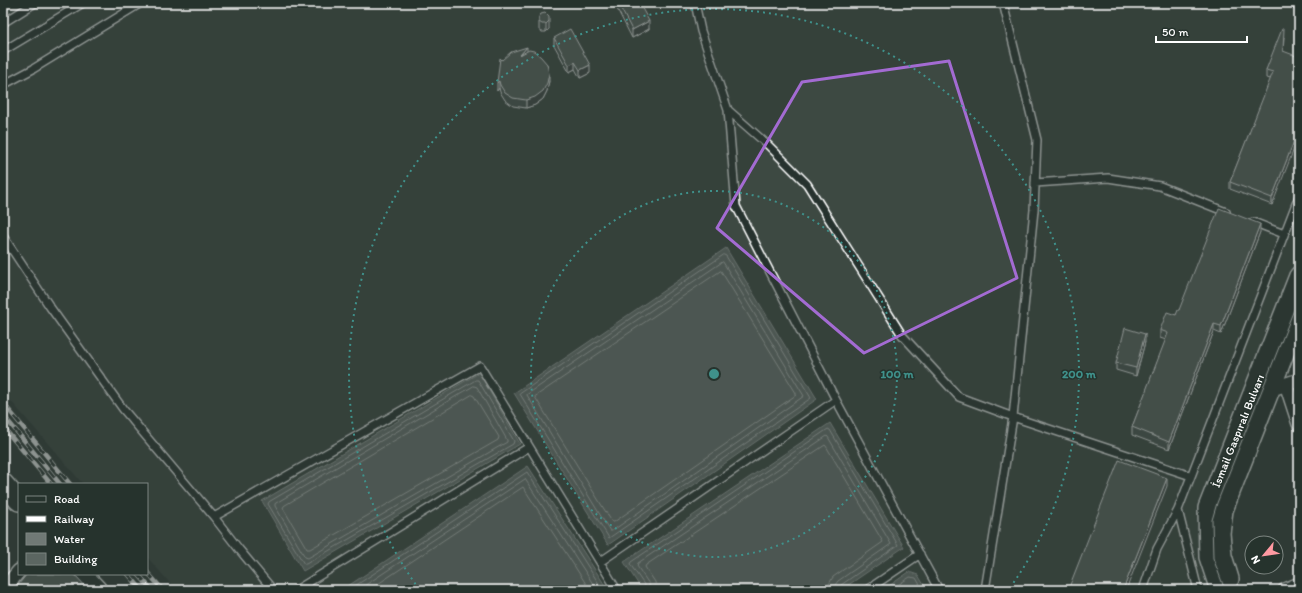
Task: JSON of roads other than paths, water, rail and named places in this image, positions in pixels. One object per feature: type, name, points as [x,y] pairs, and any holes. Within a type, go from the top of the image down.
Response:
[{"type":"main road","name":"İsmail Gaspıralı Bulvarı","points":[[1220,590],[1209,557],[1208,508],[1299,276]]},
{"type":"main road","points":[[1232,590],[1222,556],[1220,533],[1223,510],[1285,385],[1299,315]]},
{"type":"main road","points":[[3,483],[18,500]]},
{"type":"main road","points":[[83,575],[97,590]]},
{"type":"street","points":[[1285,385],[1299,424]]},
{"type":"street","points":[[3,590],[18,572]]},
{"type":"street","points":[[1285,590],[1299,584]]},
{"type":"lane","points":[[3,23],[35,3]]},
{"type":"lane","points":[[3,51],[83,3]]},
{"type":"lane","points":[[3,85],[33,69],[141,3]]},
{"type":"lane","points":[[695,3],[701,31],[728,110],[736,206],[836,400],[939,590]]},
{"type":"lane","points":[[985,590],[1013,417],[1034,210],[1037,140],[1003,3]]},
{"type":"lane","points":[[728,110],[768,144],[807,184],[902,335],[959,397],[1013,417],[1191,476]]},
{"type":"lane","points":[[1035,183],[1108,178],[1160,186],[1233,214]]},
{"type":"lane","points":[[1143,590],[1157,548],[1178,510],[1299,196]]},
{"type":"lane","points":[[1248,220],[1284,234]]},
{"type":"lane","points":[[3,236],[50,307],[122,409],[214,517],[273,590]]},
{"type":"lane","points":[[214,517],[480,366],[616,590]]},
{"type":"lane","points":[[600,562],[836,400]]},
{"type":"lane","points":[[296,590],[529,447]]},
{"type":"lane","points":[[1178,510],[1198,590]]},
{"type":"lane","points":[[867,590],[920,554]]},
{"type":"water","points":[[726,248],[817,399],[608,545],[514,393]]},
{"type":"water","points":[[479,373],[520,444],[303,571],[262,501]]},
{"type":"water","points":[[830,423],[904,547],[841,590],[642,590],[624,562]]},
{"type":"water","points":[[528,466],[608,590],[342,590]]},
{"type":"water","points":[[909,572],[918,575],[927,590],[883,590]]},
{"type":"tram line","points":[[1225,590],[1213,558],[1212,520],[1217,503],[1299,297]]},
{"type":"railway","points":[[3,403],[69,483]]},
{"type":"railway","points":[[3,415],[59,483]]},
{"type":"railway","points":[[3,427],[50,483]]},
{"type":"railway","points":[[148,573],[163,590]]},
{"type":"railway","points":[[129,575],[142,590]]},
{"type":"railway","points":[[139,575],[152,590]]}]
